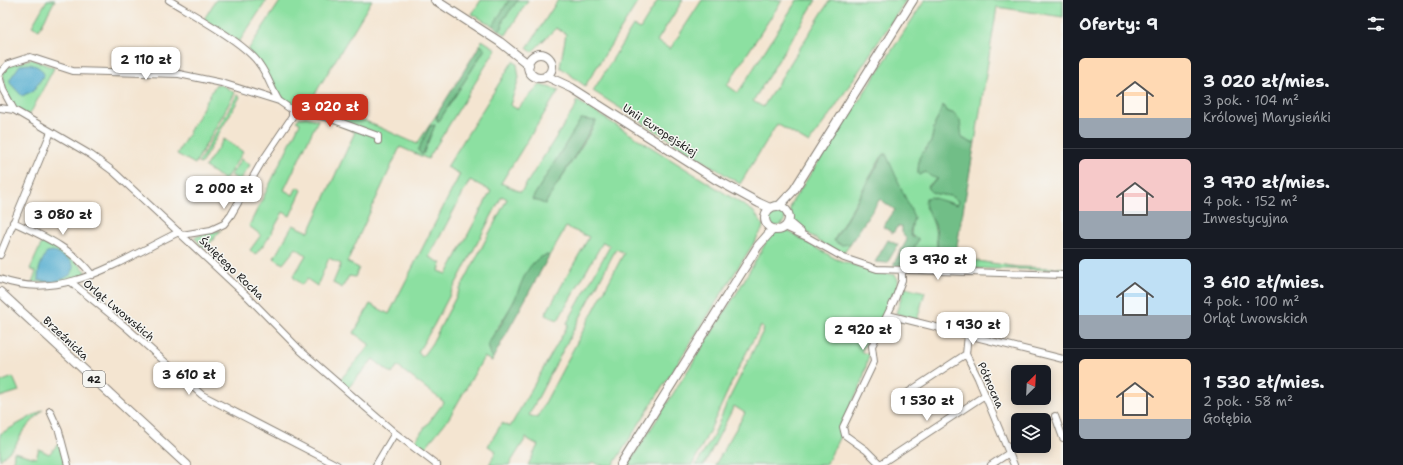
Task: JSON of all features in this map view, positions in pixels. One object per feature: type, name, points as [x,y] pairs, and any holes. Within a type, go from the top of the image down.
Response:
[{"type":"main road","points":[[435,0],[500,42],[529,65]]},
{"type":"main road","points":[[770,227],[780,229],[787,224],[783,208],[879,52],[913,0]]},
{"type":"main road","points":[[500,42],[525,54],[546,56],[551,61],[552,69],[546,76],[541,78],[535,77],[530,71],[530,60],[534,56]]},
{"type":"main road","name":"Unii Europejskiej","points":[[552,69],[572,88]]},
{"type":"main road","name":"Unii Europejskiej","points":[[546,76],[572,88],[767,211]]},
{"type":"main road","points":[[621,465],[770,227],[767,211],[783,208]]},
{"type":"main road","name":"Brzeźnicka","points":[[0,292],[187,465]]},
{"type":"street","points":[[169,0],[226,36],[254,58],[261,66],[279,101]]},
{"type":"street","points":[[0,63],[8,64],[30,57],[73,71],[179,74],[218,82],[279,101],[292,110],[337,120],[378,136],[378,141]]},
{"type":"street","points":[[0,73],[8,64]]},
{"type":"street","points":[[0,79],[3,90],[14,110]]},
{"type":"street","name":"Świętego Rocha","points":[[0,108],[14,110],[108,166],[248,297],[301,351],[395,433],[437,465]]},
{"type":"street","points":[[0,279],[29,285],[71,282],[92,275],[181,233],[211,230],[224,224],[231,215],[261,163],[292,117],[292,110]]},
{"type":"street","points":[[0,255],[51,132]]},
{"type":"street","name":"Orląt Lwowskich","points":[[13,222],[46,237],[72,253],[83,262],[92,275]]},
{"type":"street","points":[[787,224],[851,262],[877,269],[1063,275]]},
{"type":"street","points":[[902,271],[902,280],[888,315],[872,346],[874,360],[843,430],[846,435],[866,450],[880,465],[985,395]]},
{"type":"street","name":"Orląt Lwowskich","points":[[71,282],[155,352],[202,395],[337,465]]},
{"type":"street","points":[[888,315],[1063,359]]},
{"type":"street","name":"Północna","points":[[968,335],[966,354],[1014,465]]},
{"type":"street","points":[[901,397],[966,354]]},
{"type":"street","points":[[50,411],[59,431],[68,465]]},
{"type":"street","points":[[1055,416],[1063,438]]},
{"type":"street","points":[[376,465],[395,433]]},
{"type":"street","points":[[992,465],[1009,454]]},
{"type":"green space","points":[[47,0],[55,0],[39,30],[32,26]]},
{"type":"green space","points":[[216,0],[267,0],[239,42],[204,19]]},
{"type":"green space","points":[[281,0],[372,0],[313,97],[304,105],[295,106],[285,101],[267,81],[248,50]]},
{"type":"green space","points":[[481,0],[509,0],[493,26],[472,14]]},
{"type":"green space","points":[[509,0],[518,0],[503,20],[502,28],[499,30],[493,26]]},
{"type":"green space","points":[[518,0],[528,0],[506,35],[499,30],[502,28],[503,20]]},
{"type":"green space","points":[[558,0],[639,0],[585,86],[560,67],[566,34],[556,28],[532,52],[527,48]]},
{"type":"green space","points":[[658,0],[683,0],[657,41],[670,49],[702,0],[782,0],[727,85],[738,93],[797,0],[816,0],[753,101],[763,107],[830,0],[906,0],[833,110],[809,143],[777,124],[740,184],[593,91],[633,26],[640,29]]},
{"type":"green space","points":[[925,0],[1063,0],[1063,17],[997,7],[975,142],[972,143],[962,138],[955,114],[946,111],[943,106],[935,124],[931,142],[919,158],[919,175],[926,172],[938,179],[927,186],[929,190],[937,194],[950,196],[958,201],[957,205],[930,197],[925,207],[934,224],[937,242],[937,255],[933,254],[931,263],[925,268],[894,266],[894,263],[906,264],[918,240],[911,235],[913,217],[885,154],[883,154],[834,240],[838,244],[850,244],[842,254],[820,242],[792,221],[790,209],[792,202]]},
{"type":"green space","points":[[482,40],[496,49],[428,159],[400,147],[347,262],[359,268],[355,277],[349,276],[342,288],[333,283],[341,264],[329,258],[317,286],[307,279],[302,285],[293,277],[306,255],[296,248],[283,264],[274,258],[293,225],[309,232],[355,132],[309,111],[316,99],[417,144],[437,114],[436,118],[439,121],[485,49],[480,45]],"holes":[[[435,125],[423,154],[421,154],[418,150],[430,126]]]},
{"type":"green space","points":[[480,45],[485,49],[439,121],[437,121],[437,114]]},
{"type":"green space","points":[[31,59],[54,68],[29,116],[18,109],[11,101],[6,91],[2,75],[5,68],[8,66]]},
{"type":"green space","points":[[513,61],[517,64],[519,78],[510,105],[517,109],[540,85],[559,90],[501,183],[521,192],[576,106],[576,100],[753,211],[763,225],[762,230],[613,465],[599,465],[593,462],[589,465],[528,465],[538,445],[526,438],[509,465],[489,465],[496,451],[488,446],[502,423],[510,427],[568,325],[567,323],[610,246],[603,242],[558,320],[545,315],[589,237],[566,227],[549,256],[547,255],[539,260],[533,265],[526,275],[514,301],[488,344],[491,356],[493,358],[492,361],[484,357],[449,418],[424,449],[414,442],[444,402],[397,366],[392,374],[373,359],[348,388],[340,380],[370,345],[354,333],[370,304],[389,314],[460,174],[447,167]],"holes":[[[581,119],[596,121],[545,204],[532,199]],[[470,180],[491,191],[447,274],[439,271],[441,263],[429,257]],[[502,196],[507,199],[432,343],[422,357],[418,352],[434,325]],[[616,249],[624,253],[537,418],[529,415]]]},
{"type":"green space","points":[[216,84],[224,86],[235,93],[195,164],[177,154]]},
{"type":"green space","points":[[237,95],[240,97],[201,164],[198,163]]},
{"type":"green space","points":[[943,105],[946,111],[955,114],[960,120],[962,138],[972,143],[975,142],[955,257],[937,255],[936,228],[926,208],[925,201],[926,198],[930,197],[957,205],[958,201],[951,196],[937,194],[930,191],[927,187],[938,179],[930,176],[926,172],[919,175],[918,172],[919,158],[931,142],[935,124]]},
{"type":"green space","points":[[306,117],[318,120],[284,190],[293,195],[297,187],[302,190],[290,216],[283,212],[268,239],[255,255],[250,250],[261,235],[249,226],[300,123],[296,121],[299,118]]},
{"type":"green space","points":[[581,119],[596,121],[545,204],[532,199]]},
{"type":"green space","points":[[435,125],[423,154],[421,154],[418,150],[430,126]]},
{"type":"green space","points":[[224,139],[243,152],[225,180],[205,167]]},
{"type":"green space","points":[[884,154],[886,154],[914,217],[910,232],[912,237],[918,238],[918,240],[906,264],[894,263],[907,240],[902,232],[902,226],[897,227],[893,233],[883,227],[895,210],[880,199],[850,244],[842,245],[834,241]]},
{"type":"green space","points":[[241,159],[250,165],[239,181],[231,175]]},
{"type":"green space","points":[[776,208],[782,211],[785,217],[782,223],[776,226],[770,223],[767,217],[770,211]]},
{"type":"green space","points":[[221,230],[205,249],[194,237]]},
{"type":"green space","points":[[786,230],[836,259],[868,270],[895,275],[898,279],[894,299],[861,352],[869,354],[862,383],[841,424],[841,434],[826,465],[715,465],[745,413],[734,406],[704,465],[696,465],[713,437],[726,405],[764,329],[761,326],[742,360],[710,431],[692,465],[628,465],[738,291],[769,237],[773,232]]},
{"type":"green space","points":[[44,238],[60,247],[86,271],[85,274],[66,281],[32,282],[36,272],[30,269]]},
{"type":"green space","points":[[888,240],[898,245],[887,263],[875,262]]},
{"type":"green space","points":[[547,255],[549,256],[493,358],[491,356],[488,344],[505,318],[530,267],[534,262]]},
{"type":"green space","points":[[937,255],[1018,267],[1063,268],[1063,270],[944,268],[936,263]]},
{"type":"green space","points":[[905,287],[925,292],[917,320],[896,313]]},
{"type":"green space","points":[[13,377],[19,391],[0,397],[0,382]]},
{"type":"green space","points":[[43,410],[23,431],[15,446],[0,460],[0,434]]},
{"type":"green space","points":[[61,441],[67,465],[13,465],[14,452],[36,458],[39,449],[49,454]]},
{"type":"water","points":[[30,64],[39,68],[44,75],[33,91],[22,96],[10,83],[10,79],[20,65]]},
{"type":"water","points":[[53,251],[71,261],[74,268],[71,274],[56,281],[38,280],[39,269],[43,259],[47,252]]}]
